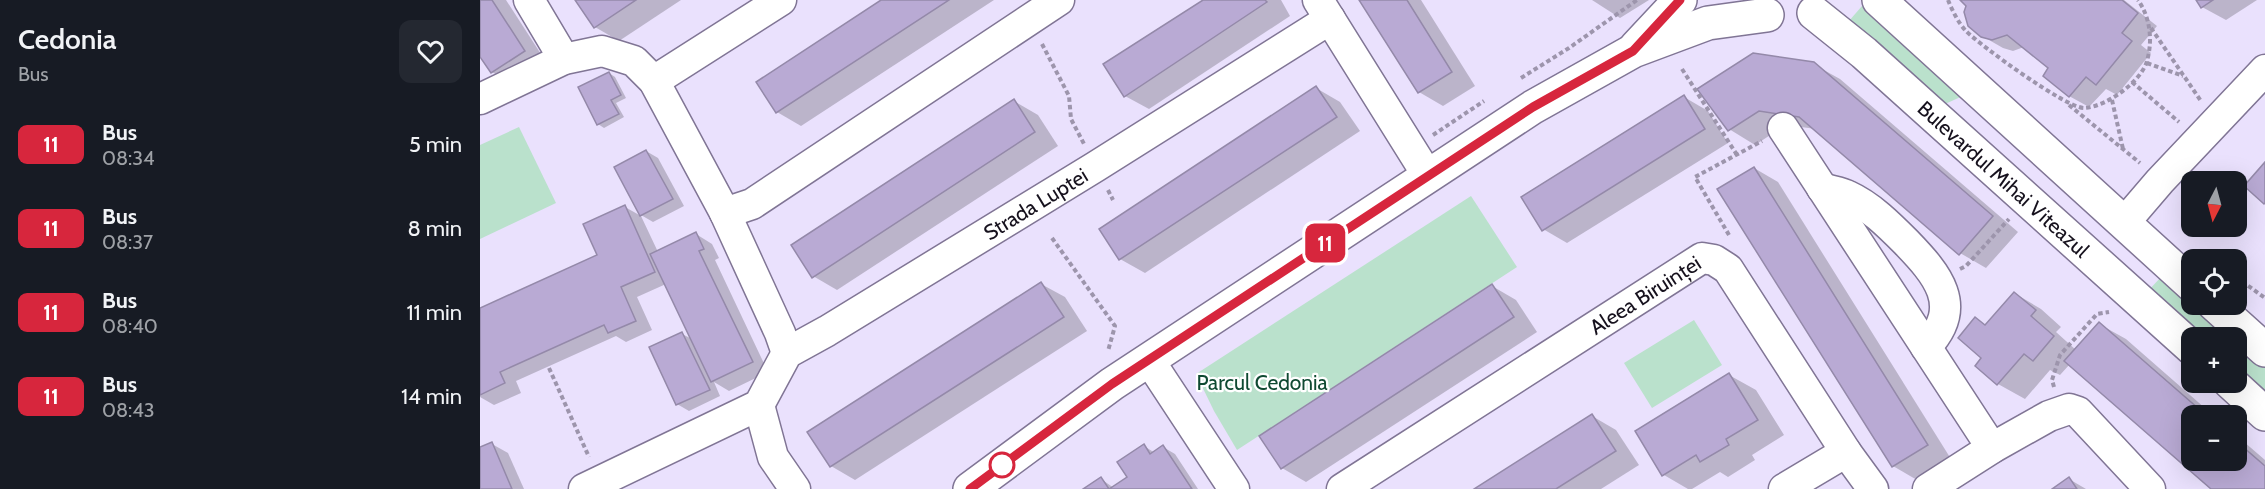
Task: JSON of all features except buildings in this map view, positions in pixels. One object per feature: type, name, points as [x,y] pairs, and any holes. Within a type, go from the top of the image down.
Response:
[{"type":"main road","points":[[1633,51],[1680,0]]},
{"type":"main road","points":[[1879,0],[2181,275]]},
{"type":"main road","points":[[970,489],[1120,379],[1533,107],[1633,51],[1754,7],[1800,17],[1825,6]]},
{"type":"main road","name":"Bulevardul Mihai Viteazul","points":[[1825,6],[1864,53],[2181,338]]},
{"type":"main road","points":[[2226,315],[2265,350]]},
{"type":"main road","points":[[2242,393],[2265,414]]},
{"type":"street","points":[[528,0],[564,59]]},
{"type":"street","points":[[654,81],[781,0]]},
{"type":"street","points":[[724,213],[752,204],[1059,0]]},
{"type":"street","points":[[1324,9],[1428,176]]},
{"type":"street","name":"Strada Luptei","points":[[787,353],[827,331],[1095,167],[1324,9]]},
{"type":"street","points":[[480,99],[564,59],[602,51],[634,61],[654,81],[724,213],[780,333],[787,353],[759,405],[588,477]]},
{"type":"street","points":[[2124,223],[2160,181],[2265,70]]},
{"type":"street","points":[[1783,128],[1992,448]]},
{"type":"street","points":[[1822,188],[1848,196],[1887,223],[1928,264],[1939,279],[1943,293],[1944,315],[1937,336],[1926,347]]},
{"type":"street","name":"Aleea Biruinței","points":[[1342,489],[1702,258],[1714,260],[1728,269],[1846,453],[1873,489]]},
{"type":"street","points":[[1149,360],[1234,489]]},
{"type":"street","points":[[759,405],[773,457],[795,489]]},
{"type":"street","points":[[1928,489],[1992,448],[2059,411],[2069,409],[2078,412],[2150,489]]},
{"type":"street","points":[[1784,489],[1846,453]]},
{"type":"path","points":[[1948,0],[1965,31],[2040,86],[2069,104],[2160,181]]},
{"type":"path","points":[[2069,104],[2084,108],[2112,100],[2132,82],[2147,63],[2151,36],[2143,7],[2138,0]]},
{"type":"path","points":[[1027,21],[1050,56],[1069,96],[1071,119],[1113,200]]},
{"type":"path","points":[[2149,25],[2202,102],[2195,110]]},
{"type":"path","points":[[2147,63],[2184,77]]},
{"type":"path","points":[[1682,69],[1737,155]]},
{"type":"path","points":[[2132,82],[2181,125],[2188,117]]},
{"type":"path","points":[[2112,100],[2124,149]]},
{"type":"path","points":[[1728,269],[1741,256],[1695,177],[1783,128]]},
{"type":"path","points":[[1939,279],[1966,266],[2010,219]]},
{"type":"path","points":[[1052,238],[1115,326],[1108,354],[1120,379]]},
{"type":"path","points":[[2247,285],[2265,298]]},
{"type":"path","points":[[2059,411],[2052,380],[2060,355],[2097,314],[2115,311]]},
{"type":"path","points":[[549,368],[588,477]]},
{"type":"green space","points":[[1862,6],[1965,95],[1945,104],[1849,21]]},
{"type":"green space","points":[[519,127],[556,203],[480,239],[480,145]]},
{"type":"green space","name":"Parcul Cedonia","points":[[1471,196],[1517,267],[1237,450],[1196,374]]},
{"type":"green space","points":[[2162,276],[2181,293],[2181,315],[2206,315],[2219,327],[2187,327],[2147,292]]},
{"type":"green space","points":[[1694,320],[1722,365],[1652,408],[1624,363]]},
{"type":"green space","points":[[2247,351],[2265,367],[2265,397],[2247,381]]},
{"type":"bus line","name":"11","points":[[970,489],[1112,384],[1533,107],[1633,51],[1680,0]]}]
